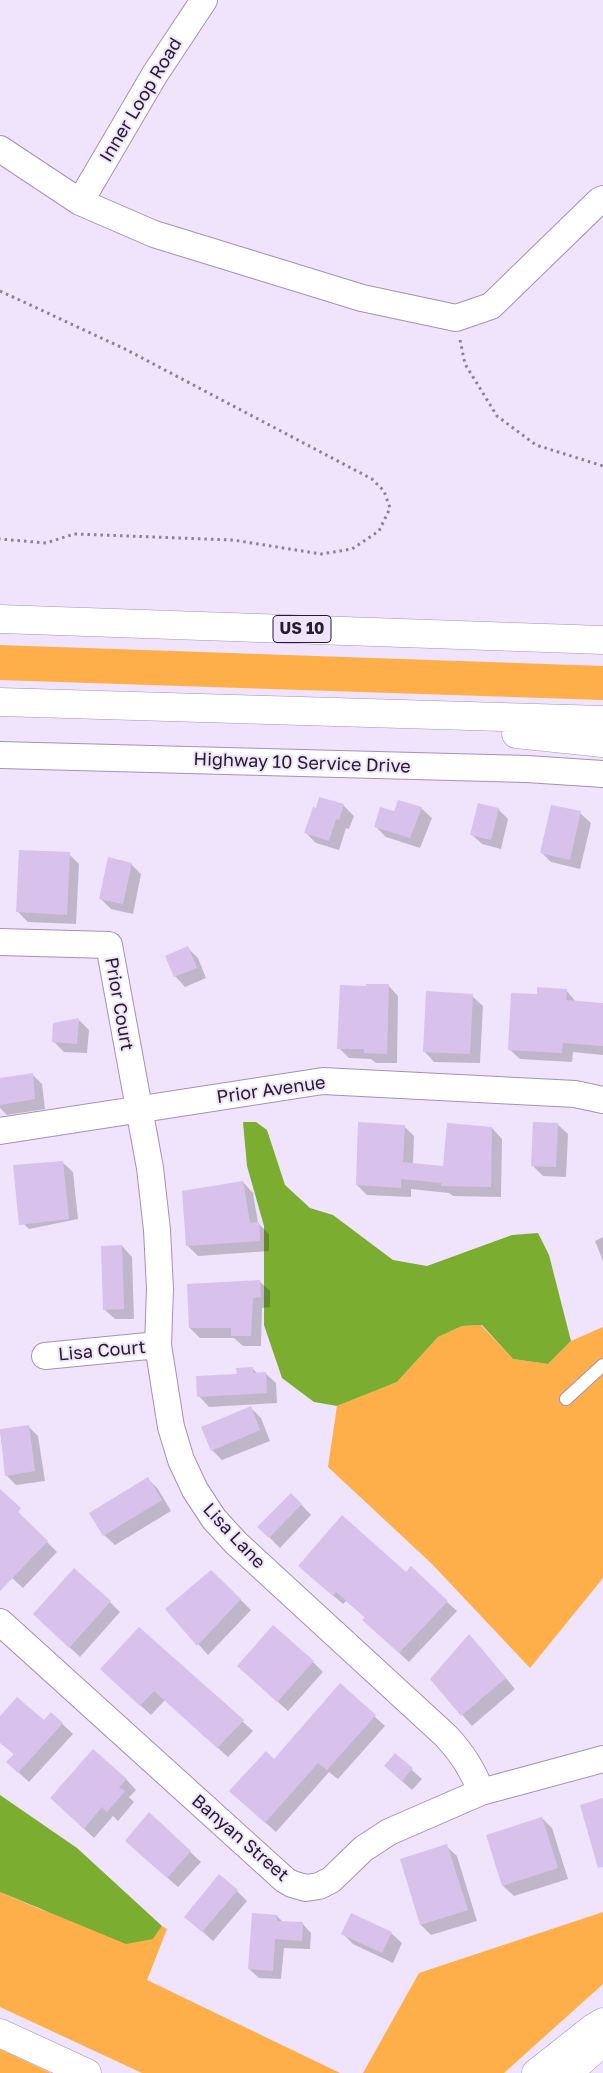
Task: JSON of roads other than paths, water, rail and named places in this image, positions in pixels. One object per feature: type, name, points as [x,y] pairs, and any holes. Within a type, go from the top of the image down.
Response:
[{"type":"main road","name":"US 10","points":[[0,619],[603,640]]},
{"type":"main road","points":[[0,702],[603,720]]},
{"type":"main road","points":[[366,714],[603,743]]},
{"type":"main road","points":[[536,2073],[603,2022]]},
{"type":"main road","points":[[0,2034],[87,2073]]},
{"type":"main road","points":[[568,2073],[603,2042]]},
{"type":"street","name":"Inner Loop Road","points":[[80,202],[155,74],[204,0]]},
{"type":"street","points":[[0,149],[80,202],[154,234],[362,298],[456,318],[491,306],[603,199]]},
{"type":"street","name":"Highway 10 Service Drive","points":[[0,755],[517,769],[603,774]]},
{"type":"street","name":"Prior Court","points":[[0,942],[109,945],[138,1110]]},
{"type":"street","name":"Prior Avenue","points":[[0,1131],[323,1081],[574,1094],[603,1100]]},
{"type":"street","name":"Lisa Lane","points":[[138,1110],[150,1168],[157,1230],[160,1289],[158,1346],[171,1427],[180,1460],[195,1490],[214,1519],[236,1542],[446,1736],[460,1751],[474,1772],[481,1792]]},
{"type":"street","name":"Lisa Court","points":[[45,1356],[158,1346]]},
{"type":"street","name":"Banyan Street","points":[[0,1622],[292,1884],[306,1888],[319,1886],[331,1880],[363,1849],[389,1832],[481,1792],[603,1758]]},
{"type":"lane","points":[[566,1399],[603,1366]]}]
